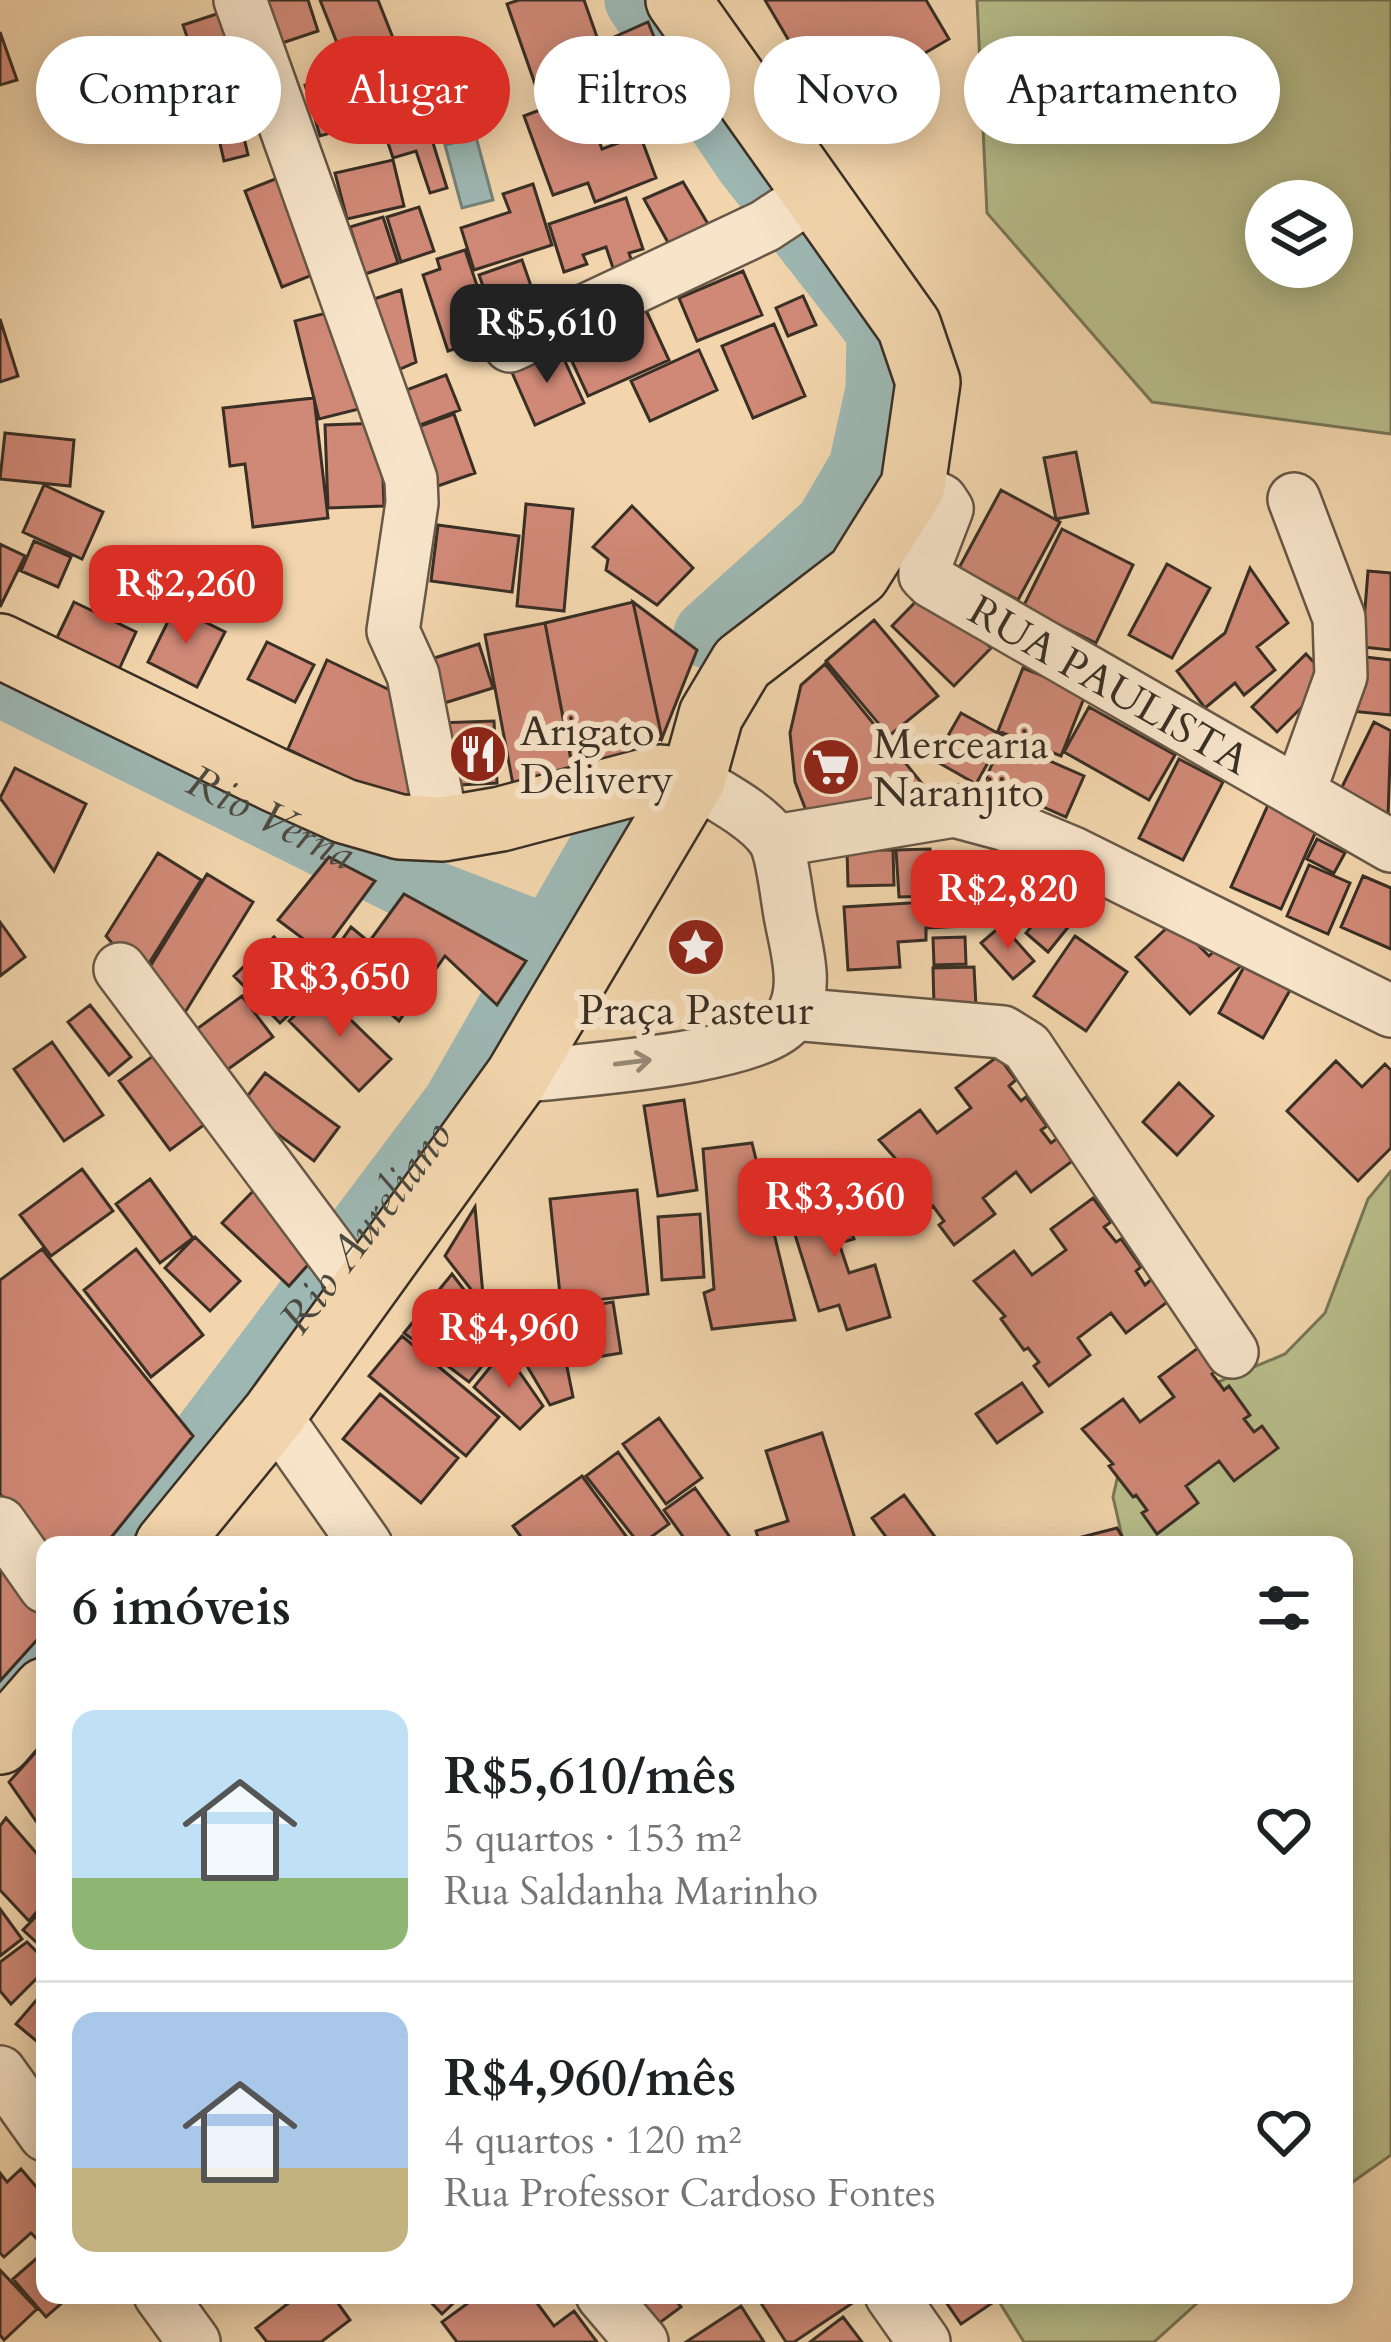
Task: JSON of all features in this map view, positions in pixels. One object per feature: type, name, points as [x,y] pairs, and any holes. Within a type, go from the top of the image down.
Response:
[{"type":"main road","points":[[174,1536],[274,1414],[517,1077],[693,780],[711,715],[742,663],[858,574],[913,486],[928,382],[909,326],[789,211],[678,0]]},
{"type":"main road","points":[[0,646],[344,811],[400,826],[443,829],[501,819],[660,777],[693,780]]},
{"type":"main road","points":[[0,1742],[36,1700]]},
{"type":"street","points":[[240,0],[411,479],[412,503],[393,632],[413,675],[443,829]]},
{"type":"street","points":[[511,346],[789,211]]},
{"type":"street","name":"RUA PAULISTA","points":[[913,486],[941,500],[947,509],[925,566],[932,582],[1391,846]]},
{"type":"street","points":[[1294,499],[1340,618],[1341,676],[1299,793]]},
{"type":"street","points":[[517,1077],[740,1046],[779,1030],[793,1014],[801,972],[775,841],[736,807],[693,780]]},
{"type":"street","points":[[775,841],[954,811],[1006,825],[1073,853],[1391,1011]]},
{"type":"street","points":[[120,969],[362,1293]]},
{"type":"street","points":[[793,1014],[1003,1032],[1016,1038],[1232,1352]]},
{"type":"street","points":[[274,1414],[359,1536]]},
{"type":"street","points":[[0,1523],[36,1574]]},
{"type":"street","points":[[0,2072],[36,2122]]},
{"type":"street","points":[[167,2304],[194,2342]]},
{"type":"street","points":[[610,2304],[642,2342]]},
{"type":"street","points":[[897,2304],[924,2342]]},
{"type":"green space","points":[[977,0],[1391,0],[1391,434],[1152,402],[987,213],[984,144],[1280,144],[1280,36],[979,36]]},
{"type":"green space","points":[[1391,1171],[1391,2155],[1353,2182],[1353,1536],[1122,1536],[1113,1497],[1124,1448],[1187,1395],[1285,1354],[1325,1313],[1368,1199]]},
{"type":"green space","points":[[1001,2304],[1196,2304],[1154,2342],[1024,2342]]},
{"type":"water","points":[[478,144],[493,200],[462,208],[445,145]]},
{"type":"building","points":[[255,0],[308,0],[318,31],[281,43],[281,36],[266,36]]},
{"type":"building","points":[[320,0],[378,0],[392,36],[334,36]]},
{"type":"building","points":[[584,0],[597,36],[534,36],[534,81],[507,4]]},
{"type":"building","points":[[765,0],[926,0],[949,39],[940,44],[940,36],[786,36]]},
{"type":"building","points":[[232,9],[241,36],[187,36],[183,25]]},
{"type":"building","points":[[648,22],[654,36],[616,36]]},
{"type":"building","points":[[0,32],[17,80],[0,85]]},
{"type":"building","points":[[534,112],[534,143],[524,116]]},
{"type":"building","points":[[220,144],[245,144],[248,155],[224,161]]},
{"type":"building","points":[[388,144],[433,144],[447,188],[430,193],[416,151],[393,158]]},
{"type":"building","points":[[534,144],[600,144],[602,149],[643,144],[656,178],[595,202],[588,183],[553,195]]},
{"type":"building","points":[[393,160],[404,206],[347,219],[335,173]]},
{"type":"building","points":[[288,174],[325,270],[282,287],[245,191]]},
{"type":"building","points":[[683,182],[714,234],[675,255],[644,199]]},
{"type":"building","points":[[533,184],[552,245],[474,270],[461,228],[510,212],[503,194]]},
{"type":"building","points":[[626,198],[643,249],[629,253],[638,280],[619,286],[606,247],[583,255],[587,264],[564,272],[549,224]]},
{"type":"building","points":[[419,207],[434,251],[401,262],[387,217]]},
{"type":"building","points":[[383,217],[398,263],[365,274],[350,227]]},
{"type":"building","points":[[465,250],[494,336],[448,351],[423,275],[440,269],[437,259]]},
{"type":"building","points":[[522,260],[540,312],[498,328],[479,275]]},
{"type":"building","points":[[743,271],[762,315],[697,341],[679,298]]},
{"type":"building","points":[[401,290],[416,362],[382,377],[362,303]]},
{"type":"building","points":[[803,296],[816,325],[788,336],[776,308]]},
{"type":"building","points":[[645,308],[669,360],[588,396],[564,344]]},
{"type":"building","points":[[338,310],[363,408],[319,419],[295,321]]},
{"type":"building","points":[[0,319],[18,376],[0,382]]},
{"type":"building","points":[[774,324],[805,396],[753,418],[722,346]]},
{"type":"building","points":[[558,346],[584,403],[535,425],[510,368]]},
{"type":"building","points":[[699,350],[717,390],[650,421],[631,381]]},
{"type":"building","points":[[446,375],[460,410],[415,427],[401,392]]},
{"type":"building","points":[[314,398],[328,518],[253,527],[245,464],[230,466],[223,408]]},
{"type":"building","points":[[454,414],[475,473],[432,488],[412,429]]},
{"type":"building","points":[[381,423],[384,506],[328,508],[325,425]]},
{"type":"building","points":[[5,433],[74,440],[70,486],[0,479]]},
{"type":"building","points":[[1076,452],[1088,513],[1056,519],[1044,458]]},
{"type":"building","points":[[44,485],[103,512],[82,559],[23,532]]},
{"type":"building","points":[[1001,490],[1060,522],[1018,600],[959,568]]},
{"type":"building","points":[[526,504],[573,509],[564,611],[517,606]]},
{"type":"building","points":[[632,506],[693,568],[657,605],[606,570],[608,559],[593,547]]},
{"type":"building","points":[[438,525],[519,536],[512,592],[431,581]]},
{"type":"building","points":[[1062,529],[1133,565],[1096,643],[1023,607]]},
{"type":"building","points":[[34,541],[71,557],[58,587],[21,571]]},
{"type":"building","points":[[0,544],[25,556],[0,607]]},
{"type":"building","points":[[1167,564],[1210,588],[1172,658],[1129,635]]},
{"type":"building","points":[[1250,568],[1288,623],[1257,647],[1275,670],[1244,695],[1235,683],[1205,708],[1177,671],[1225,633]]},
{"type":"building","points":[[1368,571],[1391,573],[1391,650],[1362,647]]},
{"type":"building","points":[[929,588],[991,648],[954,686],[892,626]]},
{"type":"building","points":[[74,602],[136,632],[116,676],[53,646]]},
{"type":"building","points":[[633,602],[662,738],[574,776],[545,623]]},
{"type":"building","points":[[633,602],[697,650],[662,738]]},
{"type":"building","points":[[175,607],[225,632],[197,687],[148,662]]},
{"type":"building","points":[[874,620],[938,696],[889,736],[826,661]]},
{"type":"building","points":[[545,623],[576,785],[515,795],[485,635]]},
{"type":"building","points":[[267,642],[314,665],[295,702],[248,679]]},
{"type":"building","points":[[479,644],[493,688],[428,708],[415,664]]},
{"type":"building","points":[[1306,654],[1330,679],[1277,732],[1252,707]]},
{"type":"building","points":[[1357,656],[1391,660],[1391,715],[1350,711]]},
{"type":"building","points":[[327,660],[396,693],[430,797],[374,792],[288,749]]},
{"type":"building","points":[[825,664],[933,797],[818,820],[805,808],[795,782],[790,733],[801,685]]},
{"type":"building","points":[[1023,668],[1086,693],[1061,756],[998,731]]},
{"type":"building","points":[[1089,707],[1175,755],[1149,800],[1064,752]]},
{"type":"building","points":[[961,713],[1003,736],[976,784],[934,760]]},
{"type":"building","points":[[494,721],[497,783],[440,786],[438,723]]},
{"type":"building","points":[[1374,722],[1391,731],[1388,817],[1339,793]]},
{"type":"building","points":[[1002,740],[1084,776],[1066,817],[985,781]]},
{"type":"building","points":[[1179,759],[1223,782],[1183,860],[1139,838]]},
{"type":"building","points":[[15,768],[86,804],[54,871],[0,798]]},
{"type":"building","points":[[1272,796],[1322,818],[1281,909],[1231,887]]},
{"type":"building","points":[[1317,839],[1345,853],[1334,873],[1307,859]]},
{"type":"building","points":[[930,849],[932,896],[899,897],[896,850]]},
{"type":"building","points":[[847,850],[893,850],[894,885],[848,886]]},
{"type":"building","points":[[998,852],[1047,885],[1019,925],[970,891]]},
{"type":"building","points":[[158,853],[201,880],[141,976],[106,936]]},
{"type":"building","points":[[329,857],[375,881],[322,953],[278,920]]},
{"type":"building","points":[[1309,865],[1350,883],[1328,934],[1287,916]]},
{"type":"building","points":[[207,874],[253,902],[176,1027],[140,983]]},
{"type":"building","points":[[1363,876],[1391,888],[1391,949],[1341,927]]},
{"type":"building","points":[[404,894],[526,961],[497,1005],[445,956],[399,1021],[328,960],[351,927],[369,942]]},
{"type":"building","points":[[1056,897],[1078,915],[1048,952],[1026,933]]},
{"type":"building","points":[[960,900],[962,926],[926,928],[926,940],[898,942],[900,967],[848,970],[844,907]]},
{"type":"building","points":[[1174,921],[1209,956],[1222,944],[1242,965],[1190,1014],[1136,957]]},
{"type":"building","points":[[0,922],[25,957],[0,976]]},
{"type":"building","points":[[1002,925],[1034,961],[1013,979],[981,943]]},
{"type":"building","points":[[1075,936],[1127,972],[1086,1031],[1034,996]]},
{"type":"building","points":[[274,937],[320,985],[280,1023],[234,976]]},
{"type":"building","points":[[965,937],[966,964],[934,965],[933,938]]},
{"type":"building","points":[[1253,950],[1298,976],[1263,1038],[1219,1013]]},
{"type":"building","points":[[974,967],[976,1006],[934,1007],[933,968]]},
{"type":"building","points":[[320,990],[391,1059],[359,1091],[289,1021]]},
{"type":"building","points":[[242,996],[273,1037],[220,1075],[190,1034]]},
{"type":"building","points":[[90,1005],[131,1057],[109,1075],[68,1022]]},
{"type":"building","points":[[52,1042],[103,1115],[64,1141],[14,1069]]},
{"type":"building","points":[[165,1047],[216,1116],[170,1150],[119,1081]]},
{"type":"building","points":[[998,1056],[1016,1080],[1009,1086],[1021,1101],[1026,1097],[1047,1126],[1041,1130],[1051,1143],[1059,1137],[1075,1159],[1031,1192],[1016,1172],[983,1198],[995,1214],[954,1245],[939,1225],[944,1221],[879,1140],[920,1110],[937,1133],[971,1108],[956,1088]]},
{"type":"building","points":[[1336,1061],[1362,1087],[1385,1064],[1391,1070],[1391,1148],[1358,1181],[1287,1111]]},
{"type":"building","points":[[265,1073],[339,1127],[314,1161],[240,1106]]},
{"type":"building","points":[[1179,1083],[1213,1116],[1177,1155],[1143,1122]]},
{"type":"building","points":[[684,1100],[697,1190],[658,1196],[644,1106]]},
{"type":"building","points":[[752,1143],[795,1320],[712,1329],[704,1293],[714,1289],[703,1149]]},
{"type":"building","points":[[82,1169],[113,1211],[51,1256],[20,1215]]},
{"type":"building","points":[[150,1179],[193,1238],[160,1263],[116,1204]]},
{"type":"building","points":[[258,1186],[324,1247],[289,1286],[222,1223]]},
{"type":"building","points":[[838,1186],[854,1239],[839,1243],[849,1273],[875,1265],[890,1317],[847,1330],[839,1305],[819,1311],[785,1203]]},
{"type":"building","points":[[637,1190],[648,1294],[561,1304],[550,1199]]},
{"type":"building","points":[[1093,1198],[1111,1222],[1104,1227],[1116,1242],[1121,1239],[1141,1267],[1136,1271],[1145,1285],[1153,1278],[1170,1300],[1126,1333],[1111,1313],[1078,1338],[1090,1355],[1049,1386],[1034,1366],[1039,1362],[1028,1348],[1024,1350],[1001,1319],[1005,1316],[974,1281],[1014,1251],[1032,1275],[1066,1250],[1051,1229]]},
{"type":"building","points":[[475,1207],[484,1306],[445,1256]]},
{"type":"building","points":[[700,1214],[704,1277],[662,1280],[658,1217]]},
{"type":"building","points":[[195,1237],[240,1281],[210,1311],[165,1268]]},
{"type":"building","points":[[42,1249],[193,1436],[112,1536],[36,1536],[36,1542],[0,1494],[0,1280]]},
{"type":"building","points":[[136,1249],[203,1335],[151,1377],[84,1290]]},
{"type":"building","points":[[452,1274],[503,1341],[469,1382],[404,1333]]},
{"type":"building","points":[[613,1302],[621,1353],[567,1362],[558,1311]]},
{"type":"building","points":[[555,1307],[573,1397],[550,1405],[501,1322]]},
{"type":"building","points":[[402,1336],[499,1417],[466,1456],[369,1376]]},
{"type":"building","points":[[1202,1345],[1219,1369],[1212,1374],[1224,1390],[1229,1386],[1250,1415],[1244,1419],[1254,1432],[1262,1426],[1278,1448],[1234,1481],[1219,1461],[1186,1486],[1198,1503],[1157,1534],[1142,1513],[1147,1510],[1082,1429],[1123,1399],[1140,1422],[1174,1397],[1159,1377]]},
{"type":"building","points":[[504,1350],[543,1406],[520,1429],[474,1387]]},
{"type":"building","points":[[1022,1383],[1042,1412],[997,1443],[976,1414]]},
{"type":"building","points":[[380,1394],[458,1458],[421,1503],[343,1439]]},
{"type":"building","points":[[659,1418],[702,1478],[666,1504],[623,1444]]},
{"type":"building","points":[[822,1433],[854,1536],[757,1536],[756,1531],[788,1521],[766,1451]]},
{"type":"building","points":[[618,1452],[669,1524],[652,1536],[633,1536],[586,1476]]},
{"type":"building","points":[[582,1476],[626,1536],[520,1536],[513,1526]]},
{"type":"building","points":[[695,1488],[729,1536],[683,1536],[664,1510]]},
{"type":"building","points":[[904,1495],[934,1536],[885,1536],[872,1518]]},
{"type":"building","points":[[1117,1528],[1122,1536],[1086,1536]]},
{"type":"building","points":[[0,1559],[36,1605],[36,1641],[0,1681]]},
{"type":"building","points":[[36,1752],[36,1821],[9,1782]]},
{"type":"building","points":[[6,1818],[36,1853],[36,1913],[29,1921],[0,1890],[0,1826]]},
{"type":"building","points":[[0,1909],[22,1939],[0,1956]]},
{"type":"building","points":[[36,1916],[36,1942],[23,1930]]},
{"type":"building","points":[[27,1942],[36,1951],[36,1979],[11,2004],[0,1991],[0,1962]]},
{"type":"building","points":[[36,2001],[36,2041],[16,2024]]},
{"type":"building","points":[[21,2169],[36,2186],[36,2238],[31,2233],[4,2257],[0,2253],[0,2173],[7,2182]]},
{"type":"building","points":[[36,2259],[36,2304],[61,2304],[46,2317],[13,2279]]},
{"type":"building","points":[[0,2270],[37,2309],[4,2340],[0,2335]]},
{"type":"building","points":[[287,2304],[338,2304],[350,2320],[321,2342],[267,2342],[256,2328]]},
{"type":"building","points":[[433,2304],[453,2304],[442,2314]]},
{"type":"building","points":[[467,2304],[538,2304],[554,2326],[574,2311],[597,2342],[457,2342],[442,2322]]},
{"type":"building","points":[[619,2304],[679,2304],[681,2307],[643,2335]]},
{"type":"building","points":[[762,2304],[851,2304],[794,2342],[786,2342]]},
{"type":"building","points":[[947,2304],[991,2304],[961,2324]]},
{"type":"building","points":[[741,2306],[764,2342],[686,2342]]},
{"type":"building","points":[[843,2317],[862,2342],[810,2342]]},
{"type":"waterway","name":"Rio Aureliano","points":[[639,0],[749,162],[881,331],[880,390],[863,467],[829,525],[708,634]]},
{"type":"waterway","name":"Rio Verna","points":[[0,682],[422,891],[549,940]]},
{"type":"waterway","name":"Rio Aureliano","points":[[132,1536],[457,1104],[616,826]]},
{"type":"waterway","points":[[0,1696],[36,1654]]},
{"type":"place","name":"Arigato Delivery","points":[[478,754]]},
{"type":"place","name":"Mercearia Naranjito","points":[[831,767]]},
{"type":"place","name":"Praça Pasteur","points":[[696,947]]}]
